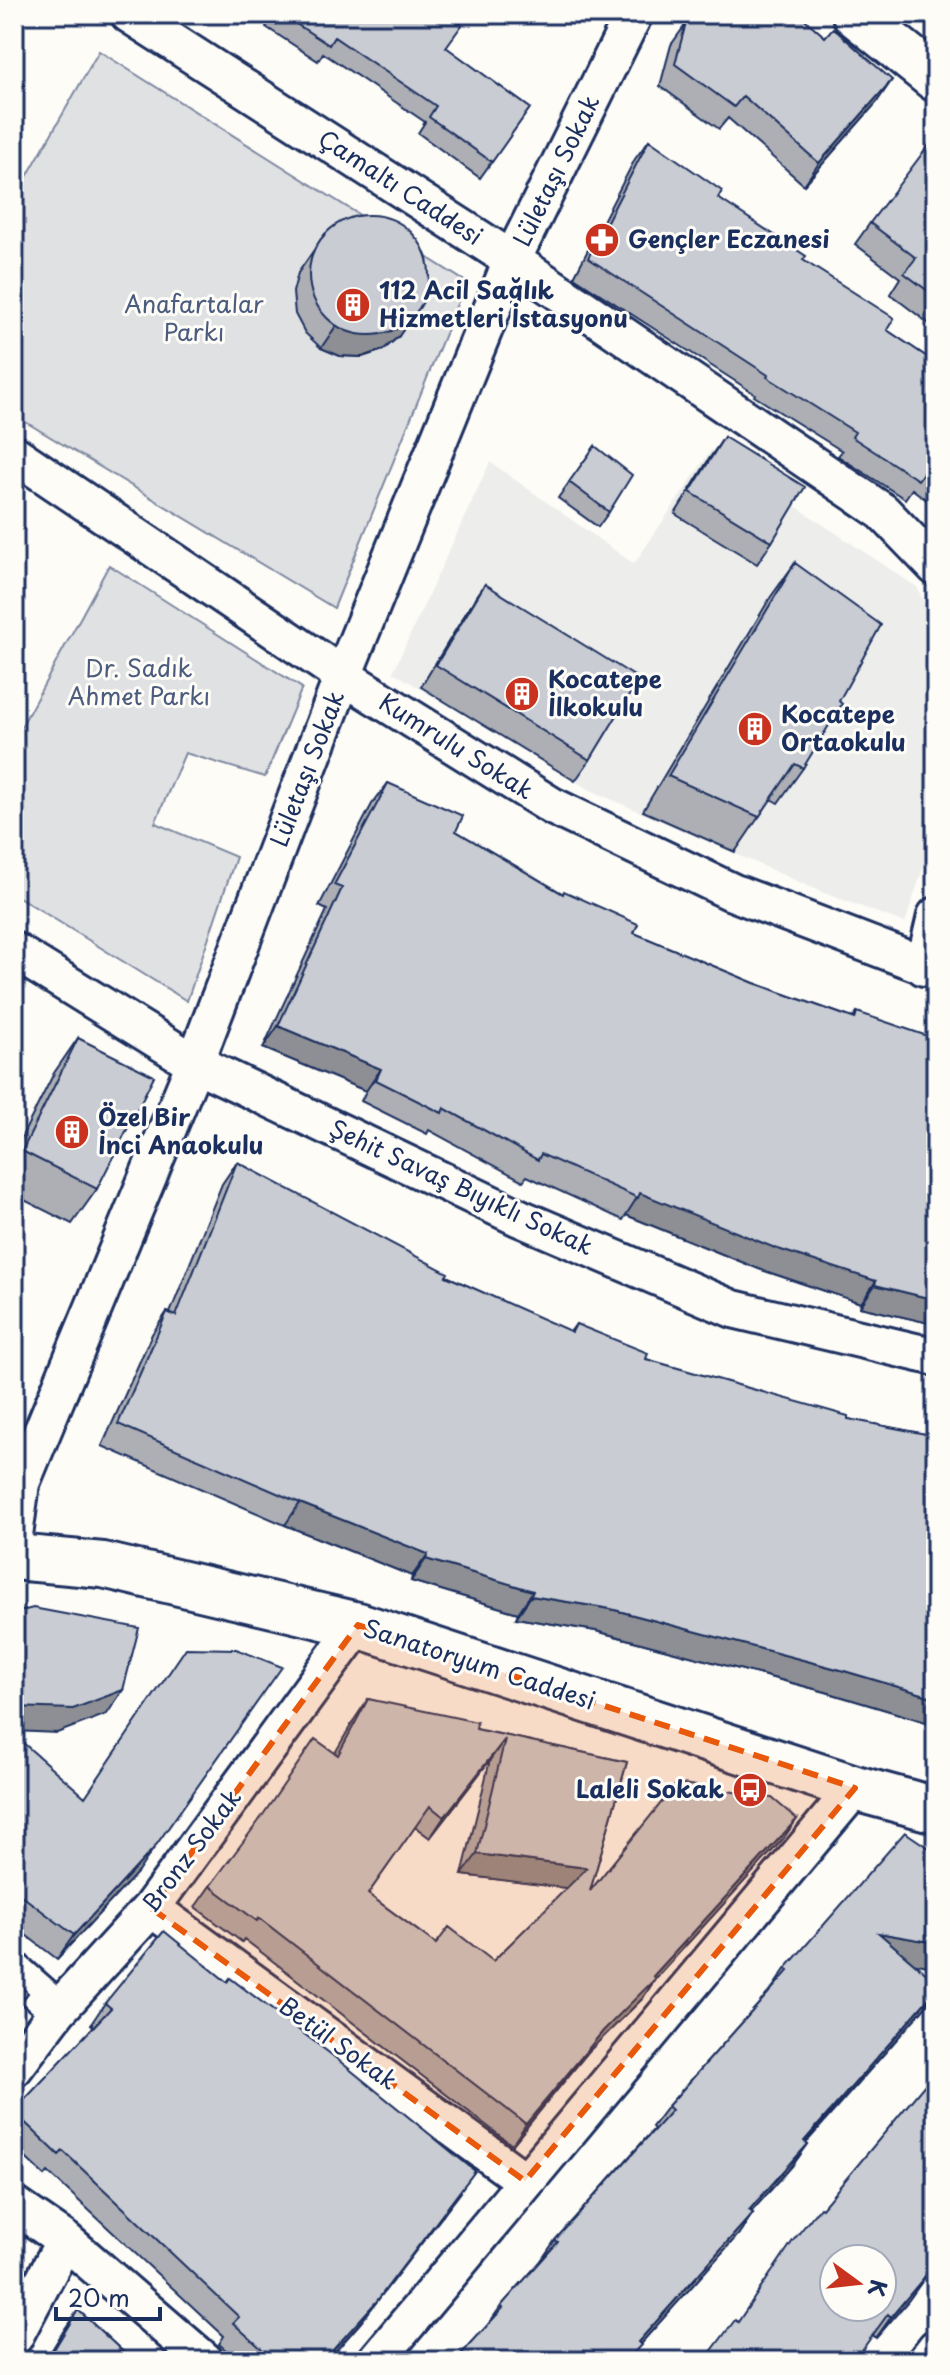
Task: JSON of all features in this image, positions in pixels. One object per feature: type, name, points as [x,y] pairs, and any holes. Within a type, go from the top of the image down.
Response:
[{"type":"main road","points":[[855,14],[936,79]]},
{"type":"main road","name":"Sanatoryum Caddesi","points":[[14,1557],[103,1565],[358,1625],[855,1788],[936,1810]]},
{"type":"street","name":"Çamaltı Caddesi","points":[[129,14],[512,260],[883,512],[936,567]]},
{"type":"street","name":"Lületaşı Sokak","points":[[14,1536],[18,1481],[195,1063],[343,676],[512,260],[634,14]]},
{"type":"street","name":"Kumrulu Sokak","points":[[14,454],[343,676],[552,806],[732,892],[930,969]]},
{"type":"street","points":[[930,969],[936,916]]},
{"type":"street","name":"Şehit Savaş Bıyıklı Sokak","points":[[14,951],[195,1063],[520,1218],[733,1309],[936,1357]]},
{"type":"street","name":"Bronz Sokak","points":[[14,2068],[58,2010],[151,1908],[358,1625]]},
{"type":"street","points":[[376,2361],[855,1788]]},
{"type":"street","name":"Betül Sokak","points":[[151,1908],[525,2181]]},
{"type":"street","points":[[14,1971],[58,2010]]},
{"type":"street","points":[[14,2205],[65,2240],[205,2361]]},
{"type":"street","points":[[14,2337],[65,2240]]},
{"type":"street","points":[[926,2361],[936,2348]]},
{"type":"highlighted area","points":[[358,1625],[855,1788],[525,2181],[151,1908]]},
{"type":"shaded area","points":[[711,450],[917,587],[936,631],[936,797],[933,838],[905,923],[824,893],[590,790],[393,672],[490,462],[634,564]]},
{"type":"green space","name":"Anafartalar Parkı","points":[[99,51],[466,282],[334,608],[14,415],[14,199]]},
{"type":"green space","name":"Dr. Sadık Ahmet Parkı","points":[[109,565],[302,688],[265,777],[185,753],[155,823],[236,857],[187,1001],[14,894],[14,740]]},
{"type":"building","points":[[281,14],[447,14],[462,25],[446,47],[530,108],[492,162],[429,117],[436,106],[334,37],[329,45]]},
{"type":"building","points":[[693,14],[799,14],[825,37],[833,28],[892,80],[819,163],[743,96],[734,107],[675,64],[686,23]]},
{"type":"building","points":[[934,138],[936,297],[904,273],[916,258],[870,223]]},
{"type":"building","points":[[649,140],[722,191],[718,198],[806,256],[803,260],[894,318],[887,330],[936,363],[936,478],[925,470],[918,480],[852,437],[855,432],[588,258]]},
{"type":"building","name":"112 Acil Sağlık Hizmetleri İstasyonu","points":[[369,215],[392,220],[411,233],[424,252],[429,275],[424,298],[411,317],[392,330],[369,335],[346,330],[327,317],[314,298],[309,275],[314,252],[327,233],[346,220]]},
{"type":"building","points":[[724,437],[805,487],[772,542],[690,492]]},
{"type":"building","points":[[595,446],[632,475],[609,512],[569,482]]},
{"type":"building","name":"Kocatepe Ortaokulu","points":[[795,563],[881,625],[839,701],[842,704],[803,768],[795,764],[759,817],[668,776]]},
{"type":"building","name":"Kocatepe İlkokulu","points":[[485,584],[639,679],[590,760],[436,665]]},
{"type":"building","points":[[388,783],[463,816],[456,831],[563,894],[564,891],[638,924],[634,933],[754,983],[855,1019],[857,1012],[936,1039],[936,1300],[875,1285],[876,1281],[775,1248],[640,1193],[638,1198],[541,1154],[538,1160],[444,1108],[442,1113],[376,1080],[381,1069],[278,1026],[342,888],[334,885]]},
{"type":"building","name":"Özel Bir İnci Anaokulu","points":[[78,1038],[154,1076],[97,1189],[22,1151]]},
{"type":"building","points":[[237,1162],[448,1273],[446,1276],[572,1332],[576,1324],[648,1353],[646,1359],[848,1416],[848,1419],[936,1436],[936,1698],[611,1609],[531,1596],[533,1591],[426,1559],[428,1554],[300,1503],[118,1424],[167,1312],[176,1316]]},
{"type":"building","points":[[33,1608],[139,1628],[123,1690],[73,1709],[14,1707],[14,1613]]},
{"type":"building","points":[[186,1648],[236,1649],[282,1667],[154,1848],[74,1935],[14,1890],[14,1735],[85,1797]]},
{"type":"building","points":[[368,1699],[477,1722],[476,1729],[627,1762],[590,1891],[677,1783],[772,1798],[797,1819],[653,1976],[656,1978],[603,2031],[526,2124],[259,1918],[257,1921],[210,1886],[315,1739],[338,1755]],"holes":[[[505,1739],[477,1854],[587,1868],[493,1961],[449,1927],[436,1944],[368,1894],[430,1806],[444,1817]]]},
{"type":"building","points":[[905,1832],[936,1853],[936,1943],[879,1933],[936,1982],[936,1990],[804,2141],[808,2144],[749,2210],[753,2213],[638,2342],[641,2345],[626,2361],[455,2361],[558,2242],[555,2240],[672,2110],[668,2106],[789,1970],[786,1968]]},
{"type":"building","points":[[164,1931],[227,1982],[230,1978],[332,2055],[475,2171],[376,2302],[323,2361],[275,2361],[233,2323],[239,2317],[63,2151],[59,2155],[14,2112],[111,2008],[105,2003]]},
{"type":"building","points":[[14,1980],[28,1993],[14,2008]]},
{"type":"building","points":[[936,2071],[936,2261],[922,2280],[898,2309],[898,2243],[818,2243],[818,2323],[881,2323],[854,2361],[704,2361],[735,2320],[738,2322],[792,2242]]},
{"type":"building","points":[[78,2310],[133,2361],[47,2361]]},
{"type":"place","name":"Gençler Eczanesi","points":[[602,240]]},
{"type":"place","name":"112 Acil Sağlık Hizmetleri İstasyonu","points":[[353,305]]},
{"type":"place","name":"Kocatepe İlkokulu","points":[[522,694]]},
{"type":"place","name":"Kocatepe Ortaokulu","points":[[755,729]]},
{"type":"place","name":"Özel Bir İnci Anaokulu","points":[[72,1132]]},
{"type":"place","name":"Laleli Sokak","points":[[750,1790]]}]
